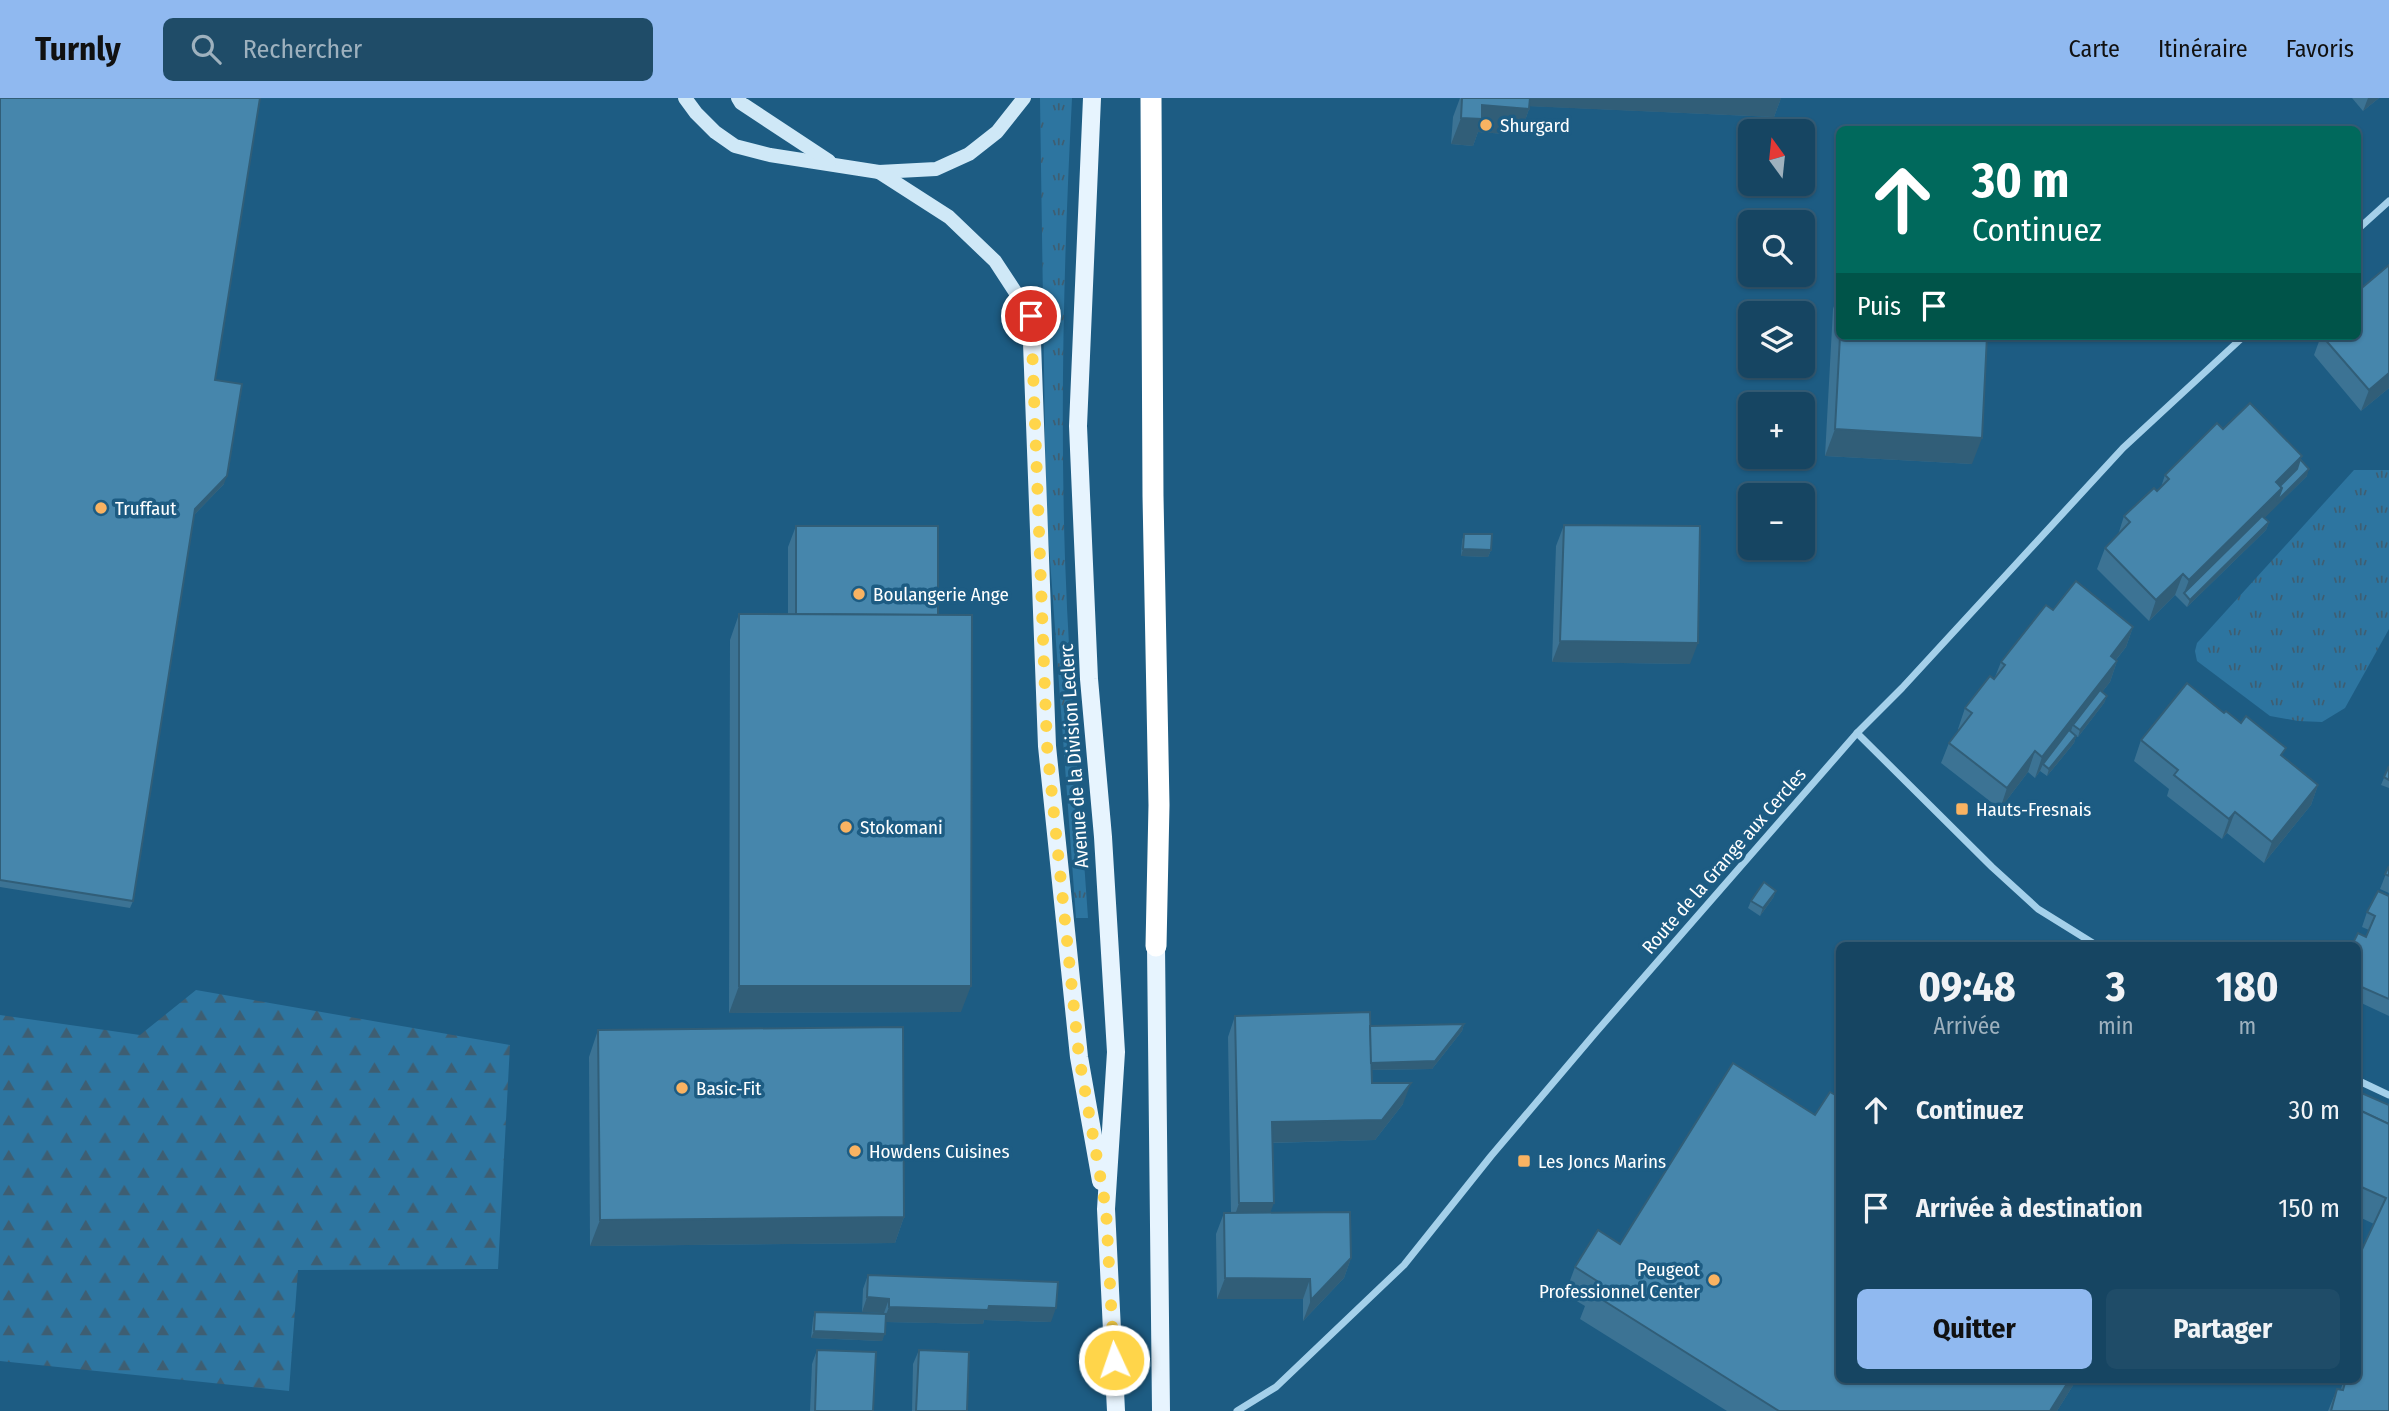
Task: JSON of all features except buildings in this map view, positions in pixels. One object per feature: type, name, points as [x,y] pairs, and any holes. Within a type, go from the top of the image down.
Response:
[{"type":"highway","points":[[1151,98],[1153,483],[1159,805],[1156,946]]},
{"type":"main road","name":"Avenue de la Division Leclerc","points":[[1092,98],[1079,426],[1089,680],[1103,837],[1116,1052],[1106,1209],[1116,1411]]},
{"type":"main road","points":[[1031,316],[1047,746],[1079,1057],[1106,1209]]},
{"type":"main road","points":[[1156,946],[1161,1411]]},
{"type":"street","points":[[685,98],[715,132],[735,146],[770,155],[879,172],[936,169],[969,154],[997,132],[1024,98]]},
{"type":"street","points":[[738,98],[741,103],[833,164]]},
{"type":"street","points":[[879,172],[949,217],[995,261],[1031,316]]},
{"type":"street","points":[[2361,226],[2389,201]]},
{"type":"street","name":"Route de la Grange aux Cercles","points":[[1237,1411],[1276,1387],[1404,1265],[1491,1156],[1633,989],[1857,733],[1902,688],[2123,448],[2240,340]]},
{"type":"street","points":[[1857,733],[2038,909],[2091,942]]},
{"type":"street","points":[[2361,1082],[2389,1095]]},
{"type":"green space","points":[[1040,98],[1072,98],[1064,328],[1065,559],[1088,918],[1076,918],[1046,504]]},
{"type":"green space","points":[[2354,470],[2389,470],[2389,629],[2345,708],[2322,722],[2270,716],[2197,661],[2197,643]]},
{"type":"green space","points":[[196,990],[510,1045],[498,1269],[298,1270],[289,1391],[0,1361],[0,1015],[140,1035]]},
{"type":"place","name":"Shurgard","points":[[1486,125]]},
{"type":"place","name":"Truffaut","points":[[101,508]]},
{"type":"place","name":"Boulangerie Ange","points":[[859,594]]},
{"type":"place","name":"Hauts-Fresnais","points":[[1962,809]]},
{"type":"place","name":"Stokomani","points":[[846,827]]},
{"type":"place","name":"Basic-Fit","points":[[682,1088]]},
{"type":"place","name":"Howdens Cuisines","points":[[855,1151]]},
{"type":"place","name":"Les Joncs Marins","points":[[1524,1161]]},
{"type":"place","name":"Peugeot Professionnel Center","points":[[1714,1280]]},
{"type":"route","points":[[1031,316],[1047,746],[1079,1057],[1106,1209],[1114,1360]]}]
